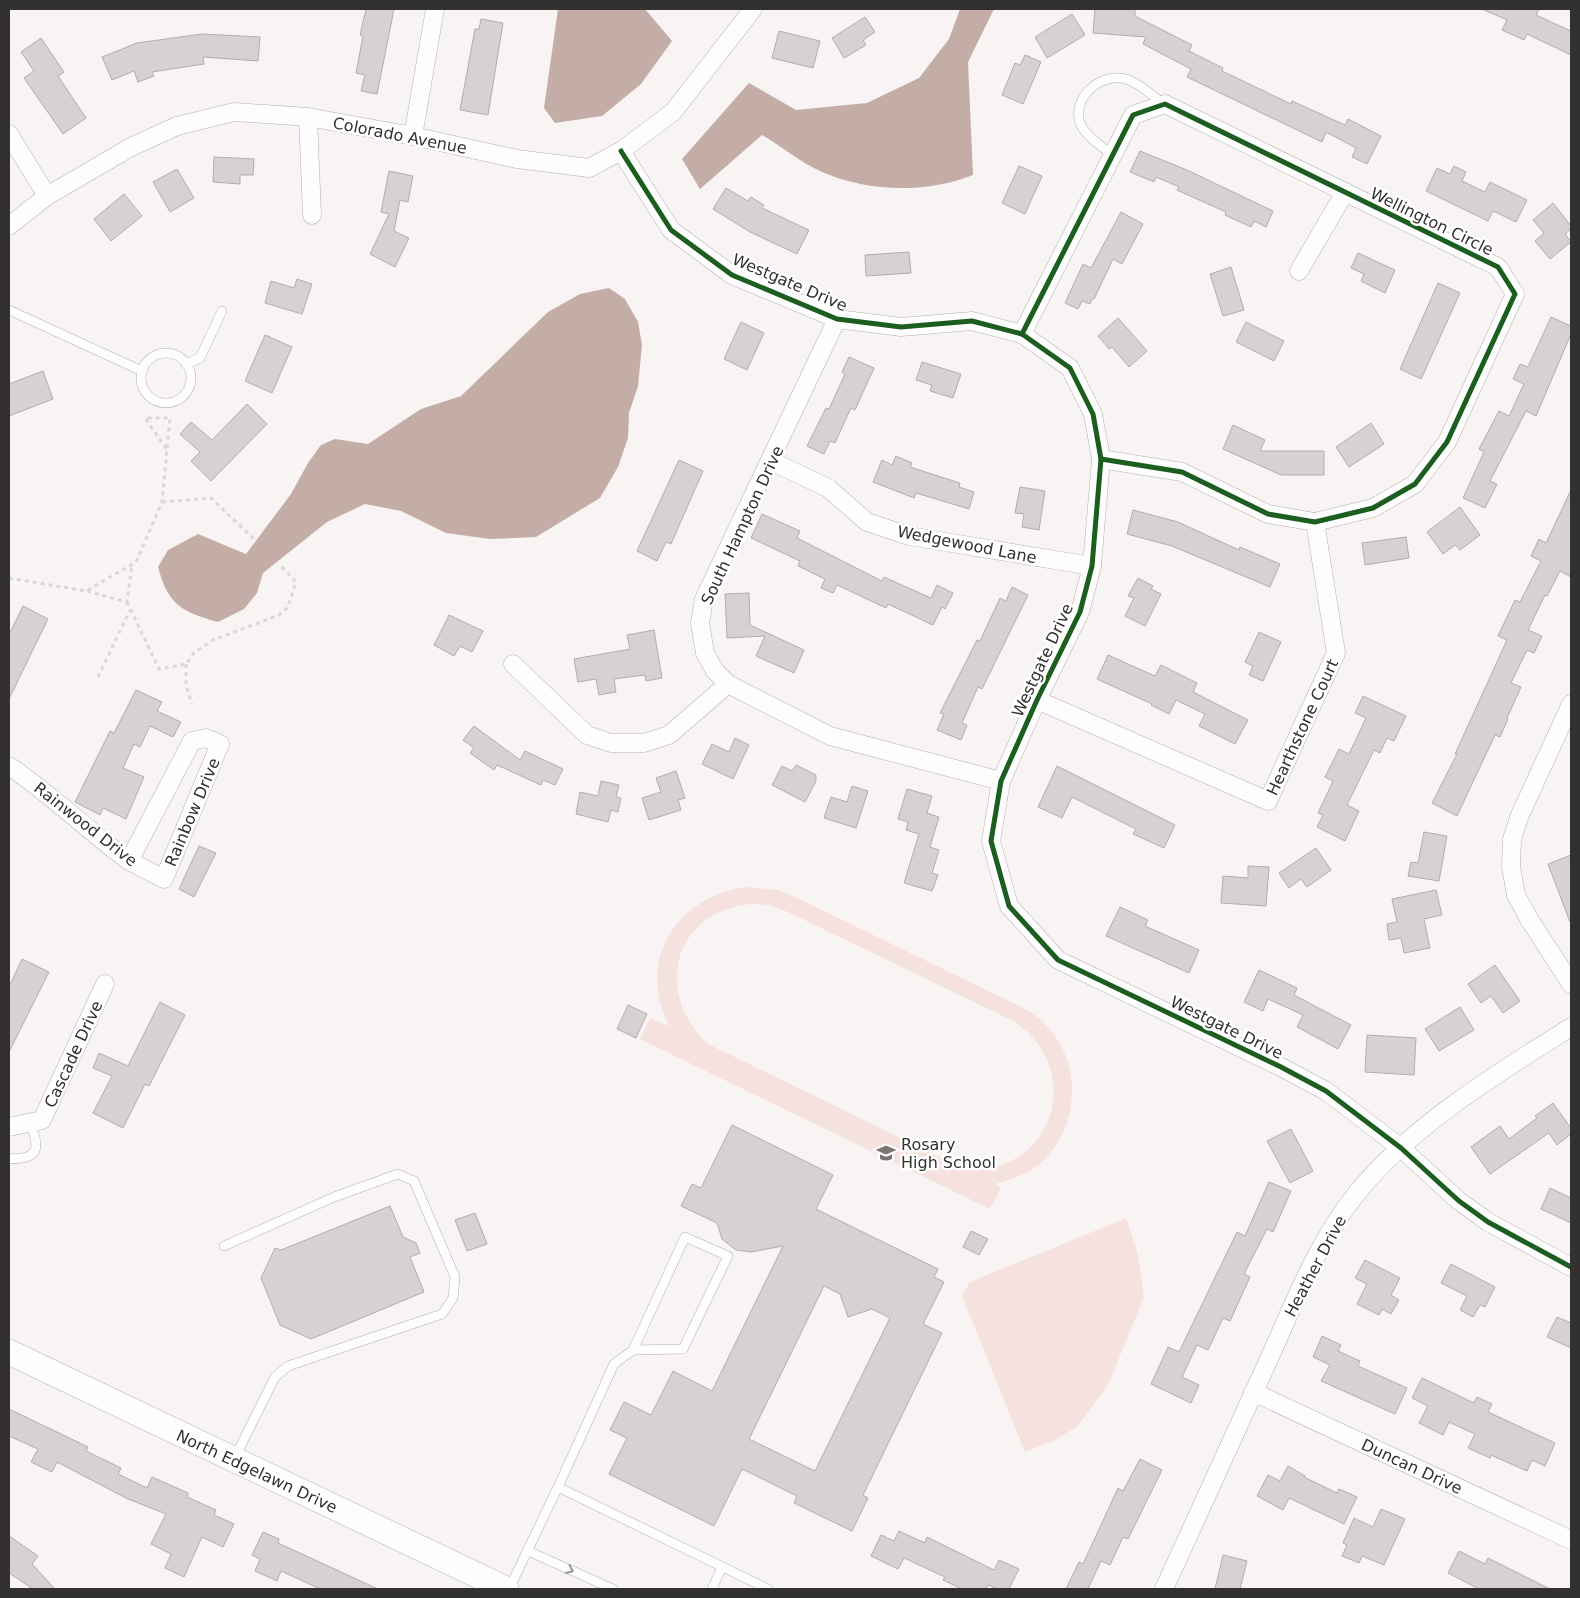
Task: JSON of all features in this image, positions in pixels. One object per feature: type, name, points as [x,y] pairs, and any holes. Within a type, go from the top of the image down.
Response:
[{"type":"street","points":[[414,136],[435,9]]},
{"type":"street","name":"Colorado Avenue","points":[[9,226],[47,196],[131,147],[177,126],[234,112],[308,117],[414,136],[517,159],[589,168],[621,151],[673,112],[752,9]]},
{"type":"street","points":[[1022,334],[1133,115],[1165,104]]},
{"type":"street","name":"Wellington Circle","points":[[1101,459],[1182,472],[1268,514],[1314,522],[1373,508],[1415,484],[1447,442],[1515,294],[1498,267],[1165,104]]},
{"type":"street","points":[[308,117],[312,215]]},
{"type":"street","points":[[9,134],[47,196]]},
{"type":"street","name":"Westgate Drive","points":[[621,151],[671,230],[732,275],[837,319],[901,328],[972,321],[1022,334],[1070,368],[1094,414],[1101,459],[1092,566],[1080,612],[1037,700],[1001,781],[991,841],[1009,906],[1058,960],[1311,1083],[1362,1116],[1459,1200],[1488,1222],[1571,1267]]},
{"type":"street","points":[[1299,271],[1345,192]]},
{"type":"street","name":"South Hampton Drive","points":[[837,319],[704,599],[700,623],[706,653],[715,670],[728,684],[830,736],[1001,781]]},
{"type":"street","name":"Wedgewood Lane","points":[[771,461],[828,488],[867,522],[909,536],[1092,566]]},
{"type":"street","name":"Hearthstone Court","points":[[1037,700],[1268,802],[1336,653],[1314,522]]},
{"type":"street","points":[[513,664],[587,735],[611,743],[644,743],[669,735],[728,684]]},
{"type":"street","points":[[1571,704],[1520,815],[1512,839],[1510,867],[1516,895],[1520,903],[1571,984]]},
{"type":"street","name":"Rainbow Drive","points":[[129,861],[192,741],[206,738],[220,744],[164,879]]},
{"type":"street","name":"Rainwood Drive","points":[[9,766],[27,778],[129,861],[164,879]]},
{"type":"street","name":"Cascade Drive","points":[[9,1126],[42,1120],[105,984]]},
{"type":"street","name":"Heather Drive","points":[[1164,1589],[1302,1284],[1335,1224],[1357,1193],[1401,1148],[1495,1075],[1571,1026]]},
{"type":"street","name":"North Edgelawn Drive","points":[[9,1352],[508,1589]]},
{"type":"street","name":"Duncan Drive","points":[[1253,1392],[1571,1540]]},
{"type":"lane","points":[[1113,156],[1082,128],[1079,106],[1084,95],[1098,82],[1116,77],[1127,79],[1165,104]]},
{"type":"lane","points":[[9,310],[142,371]]},
{"type":"lane","points":[[186,364],[200,358],[222,311]]},
{"type":"lane","points":[[173,354],[186,364],[189,371],[189,387],[178,400],[171,403],[154,400],[147,395],[143,388],[142,371],[151,358],[158,355],[173,354]]},
{"type":"lane","points":[[9,1159],[33,1154],[36,1150],[38,1144],[30,1123]]},
{"type":"lane","points":[[224,1246],[334,1197],[398,1174],[414,1181],[455,1277],[453,1298],[442,1314],[288,1366],[275,1377],[234,1460]]},
{"type":"lane","points":[[508,1589],[558,1488],[614,1364],[633,1350],[685,1237],[728,1256],[684,1349],[633,1350]]},
{"type":"lane","points":[[558,1488],[768,1589]]},
{"type":"lane","points":[[528,1551],[613,1589]]},
{"type":"lane","points":[[712,1589],[722,1567]]},
{"type":"path","points":[[86,591],[136,562],[162,502],[167,450],[170,418],[145,418],[167,450]]},
{"type":"path","points":[[162,502],[211,498],[255,540]]},
{"type":"path","points":[[132,564],[128,602],[159,668],[186,664],[202,646],[278,615],[288,607],[296,582],[280,565]]},
{"type":"path","points":[[9,578],[86,591],[128,602]]},
{"type":"path","points":[[98,677],[131,609]]},
{"type":"path","points":[[186,664],[186,685],[192,704]]},
{"type":"shaded area","points":[[558,9],[645,9],[672,41],[641,84],[602,116],[555,123],[544,108]]},
{"type":"shaded area","points":[[960,9],[994,9],[968,62],[973,175],[955,181],[916,188],[876,187],[838,178],[820,171],[762,135],[700,189],[682,159],[749,83],[796,110],[867,103],[919,78],[949,39]]},
{"type":"shaded area","points":[[609,288],[625,299],[638,322],[642,345],[638,386],[629,413],[628,438],[618,467],[600,498],[536,537],[490,539],[446,533],[401,511],[365,504],[327,522],[263,573],[257,593],[244,609],[218,622],[195,615],[178,605],[172,598],[162,580],[158,567],[168,550],[198,534],[246,554],[291,494],[308,463],[321,445],[335,439],[368,444],[421,409],[461,396],[548,312],[580,294]]},
{"type":"shaded area","points":[[748,887],[778,890],[791,895],[1025,1009],[1044,1023],[1059,1041],[1068,1062],[1072,1084],[1071,1106],[1065,1128],[1054,1149],[1032,1169],[1017,1177],[995,1184],[1001,1188],[990,1209],[640,1039],[650,1018],[669,1026],[660,1001],[657,978],[661,955],[670,935],[683,917],[701,903],[723,893]],"holes":[[[751,904],[769,905],[788,912],[1011,1020],[1035,1041],[1049,1066],[1054,1092],[1049,1118],[1036,1141],[1016,1158],[990,1167],[958,1166],[708,1044],[691,1024],[681,1002],[677,979],[680,957],[689,938],[704,922],[725,910]]]},
{"type":"shaded area","points":[[1126,1218],[1138,1255],[1144,1297],[1108,1385],[1078,1426],[1053,1441],[1025,1452],[962,1296],[970,1282]]},
{"type":"building","points":[[366,9],[394,9],[377,94],[361,91],[365,75],[356,73],[363,36],[360,35]]},
{"type":"building","points":[[1095,9],[1135,9],[1135,16],[1192,45],[1189,51],[1223,68],[1222,71],[1291,104],[1292,101],[1345,125],[1348,119],[1381,136],[1367,164],[1352,157],[1356,148],[1326,132],[1322,142],[1187,77],[1191,69],[1143,44],[1146,37],[1093,33]]},
{"type":"building","points":[[1482,9],[1539,9],[1536,15],[1571,31],[1571,55],[1527,34],[1524,40],[1502,30],[1507,20]]},
{"type":"building","points":[[1072,14],[1085,35],[1047,58],[1035,37]]},
{"type":"building","points":[[865,17],[875,32],[863,40],[866,45],[844,58],[832,38]]},
{"type":"building","points":[[481,19],[503,23],[488,115],[460,110],[475,29],[479,29]]},
{"type":"building","points":[[779,31],[820,41],[813,68],[772,58]]},
{"type":"building","points":[[202,34],[260,37],[258,61],[203,57],[204,64],[152,72],[154,76],[138,82],[134,71],[112,80],[102,57],[137,43]]},
{"type":"building","points":[[41,38],[64,72],[58,76],[86,118],[63,134],[24,78],[34,71],[21,52]]},
{"type":"building","points":[[1025,55],[1041,62],[1023,104],[1002,95],[1015,63],[1020,65]]},
{"type":"building","points":[[1140,151],[1187,170],[1273,211],[1266,227],[1254,221],[1251,227],[1225,215],[1226,212],[1177,190],[1179,187],[1156,177],[1154,182],[1130,172]]},
{"type":"building","points":[[214,157],[254,159],[253,175],[240,175],[240,184],[213,182]]},
{"type":"building","points":[[1019,166],[1042,176],[1025,214],[1002,203]]},
{"type":"building","points":[[1454,166],[1466,172],[1462,181],[1485,192],[1490,182],[1527,200],[1516,222],[1493,211],[1488,221],[1426,191],[1437,168],[1450,174]]},
{"type":"building","points":[[177,169],[194,198],[170,212],[153,182]]},
{"type":"building","points":[[389,171],[413,176],[408,202],[400,200],[394,231],[409,238],[395,267],[370,254],[389,214],[381,212]]},
{"type":"building","points":[[726,188],[748,201],[751,197],[764,205],[762,208],[809,230],[797,254],[750,232],[713,209]]},
{"type":"building","points":[[124,194],[142,216],[111,241],[94,219]]},
{"type":"building","points":[[1553,203],[1571,226],[1571,229],[1565,234],[1571,242],[1550,259],[1535,241],[1544,233],[1533,220]]},
{"type":"building","points":[[1121,212],[1143,224],[1122,264],[1113,259],[1090,304],[1082,301],[1078,309],[1065,303],[1083,264],[1091,268]]},
{"type":"building","points":[[909,252],[911,273],[866,276],[865,255]]},
{"type":"building","points":[[1358,253],[1395,270],[1385,293],[1361,281],[1364,274],[1351,268]]},
{"type":"building","points":[[1231,267],[1244,310],[1223,316],[1210,274]]},
{"type":"building","points":[[297,279],[312,284],[302,314],[265,303],[271,281],[294,288]]},
{"type":"building","points":[[1438,283],[1460,293],[1421,379],[1400,369]]},
{"type":"building","points":[[1551,317],[1571,326],[1571,334],[1536,416],[1526,411],[1490,481],[1497,484],[1485,508],[1463,498],[1484,452],[1479,449],[1499,411],[1509,416],[1524,384],[1513,379],[1520,364],[1528,367]]},
{"type":"building","points":[[1118,318],[1147,351],[1129,367],[1112,347],[1109,349],[1098,336]]},
{"type":"building","points":[[741,322],[764,333],[747,370],[724,359]]},
{"type":"building","points":[[1246,322],[1284,341],[1274,361],[1236,342]]},
{"type":"building","points":[[265,335],[292,347],[272,393],[245,381]]},
{"type":"building","points":[[849,357],[874,368],[855,410],[851,408],[835,443],[830,441],[824,454],[807,446],[826,408],[829,409],[845,374],[842,372]]},
{"type":"building","points":[[922,362],[961,374],[953,398],[930,391],[932,385],[916,380]]},
{"type":"building","points":[[43,371],[53,399],[9,416],[9,384]]},
{"type":"building","points":[[247,404],[267,424],[211,481],[191,461],[200,452],[180,434],[191,422],[212,440]]},
{"type":"building","points":[[1371,423],[1384,444],[1349,467],[1336,447]]},
{"type":"building","points":[[1233,425],[1265,440],[1260,451],[1324,451],[1324,475],[1281,475],[1223,449]]},
{"type":"building","points":[[896,456],[912,463],[910,467],[960,483],[959,487],[974,492],[969,509],[916,493],[914,498],[873,482],[882,460],[892,465]]},
{"type":"building","points":[[679,460],[703,471],[671,544],[666,542],[657,561],[637,551]]},
{"type":"building","points":[[1020,487],[1045,491],[1039,530],[1022,527],[1024,514],[1015,513]]},
{"type":"building","points":[[1571,490],[1571,577],[1560,571],[1547,596],[1545,595],[1528,630],[1542,636],[1534,653],[1527,650],[1511,683],[1521,687],[1500,737],[1495,735],[1457,816],[1432,803],[1457,754],[1455,754],[1507,640],[1498,636],[1515,600],[1520,602],[1541,561],[1531,556],[1539,539],[1546,543]]},
{"type":"building","points":[[1460,507],[1480,535],[1460,550],[1455,545],[1443,554],[1427,532]]},
{"type":"building","points":[[1133,510],[1178,522],[1239,550],[1240,547],[1280,564],[1270,587],[1172,546],[1127,534]]},
{"type":"building","points":[[762,514],[800,531],[797,538],[882,581],[884,577],[931,598],[937,585],[953,593],[945,609],[942,607],[933,625],[888,604],[886,608],[837,585],[833,593],[821,588],[825,579],[798,566],[800,561],[751,538]]},
{"type":"building","points":[[1406,537],[1409,558],[1365,565],[1362,543]]},
{"type":"building","points":[[1138,578],[1153,586],[1151,589],[1161,594],[1145,626],[1125,616],[1134,598],[1128,596]]},
{"type":"building","points":[[1012,587],[1028,595],[982,689],[978,687],[962,723],[967,725],[961,740],[937,730],[944,714],[940,713],[977,640],[980,641],[1000,598],[1006,601]]},
{"type":"building","points":[[749,593],[750,625],[804,650],[794,673],[756,656],[765,636],[727,638],[725,594]]},
{"type":"building","points":[[23,606],[48,619],[9,699],[9,635]]},
{"type":"building","points":[[449,615],[483,631],[472,652],[460,646],[454,656],[434,645]]},
{"type":"building","points":[[654,630],[662,678],[646,681],[645,675],[614,679],[616,692],[599,695],[596,679],[578,682],[574,659],[630,649],[627,635]]},
{"type":"building","points":[[1259,632],[1281,642],[1263,681],[1249,675],[1253,666],[1245,662]]},
{"type":"building","points":[[1108,655],[1155,676],[1161,665],[1197,683],[1193,692],[1248,720],[1235,744],[1199,726],[1205,714],[1176,700],[1169,714],[1152,704],[1097,679]]},
{"type":"building","points":[[136,690],[162,702],[157,711],[181,722],[173,737],[150,726],[140,747],[134,744],[123,768],[144,777],[126,819],[103,808],[100,815],[75,802],[110,731],[114,733]]},
{"type":"building","points":[[1363,696],[1406,716],[1394,741],[1387,738],[1380,753],[1374,750],[1347,805],[1359,811],[1345,841],[1317,827],[1323,815],[1318,813],[1333,781],[1325,777],[1339,749],[1349,754],[1366,718],[1355,713]]},
{"type":"building","points":[[474,726],[520,760],[525,751],[563,769],[555,785],[543,780],[541,785],[497,765],[494,770],[470,753],[474,748],[463,740]]},
{"type":"building","points":[[735,738],[749,745],[733,779],[702,764],[712,744],[729,752]]},
{"type":"building","points":[[796,765],[816,775],[816,781],[805,802],[772,785],[782,766],[792,771]]},
{"type":"building","points":[[1057,766],[1175,825],[1164,848],[1133,834],[1136,829],[1072,797],[1062,818],[1038,807]]},
{"type":"building","points":[[676,771],[685,798],[678,800],[681,810],[649,820],[642,798],[661,792],[656,778]]},
{"type":"building","points":[[601,781],[619,785],[616,797],[621,798],[618,812],[611,810],[608,822],[576,814],[580,792],[598,796]]},
{"type":"building","points":[[852,786],[868,791],[856,828],[824,818],[831,797],[847,802]]},
{"type":"building","points":[[907,789],[932,796],[927,813],[939,817],[930,847],[939,850],[932,873],[938,875],[932,891],[904,883],[919,834],[906,830],[908,822],[898,819]]},
{"type":"building","points":[[1424,832],[1447,836],[1439,881],[1408,876],[1411,862],[1418,863]]},
{"type":"building","points":[[199,846],[216,853],[194,897],[179,889]]},
{"type":"building","points":[[1316,848],[1331,870],[1307,887],[1301,879],[1289,888],[1279,873]]},
{"type":"building","points":[[1571,855],[1571,922],[1570,922],[1548,864]]},
{"type":"building","points":[[1248,866],[1269,867],[1266,906],[1221,903],[1223,876],[1248,878]]},
{"type":"building","points":[[1436,890],[1442,915],[1424,919],[1430,948],[1404,953],[1401,938],[1389,940],[1387,924],[1397,922],[1392,899]]},
{"type":"building","points":[[1120,907],[1148,920],[1145,926],[1199,950],[1189,973],[1106,936]]},
{"type":"building","points":[[22,959],[49,972],[9,1052],[9,987]]},
{"type":"building","points":[[1495,965],[1520,1001],[1503,1013],[1491,996],[1481,1003],[1468,984]]},
{"type":"building","points":[[1259,970],[1297,988],[1294,995],[1351,1025],[1338,1049],[1297,1027],[1303,1015],[1268,999],[1263,1011],[1244,1002]]},
{"type":"building","points":[[160,1002],[185,1015],[149,1086],[145,1084],[123,1128],[93,1113],[112,1076],[93,1068],[99,1053],[128,1066]]},
{"type":"building","points":[[628,1005],[647,1014],[636,1038],[617,1029]]},
{"type":"building","points":[[1460,1007],[1474,1030],[1439,1051],[1425,1029]]},
{"type":"building","points":[[1367,1035],[1416,1038],[1414,1075],[1365,1072]]},
{"type":"building","points":[[1553,1103],[1571,1128],[1571,1134],[1557,1145],[1549,1133],[1490,1174],[1471,1147],[1500,1126],[1509,1139]]},
{"type":"building","points":[[732,1125],[833,1175],[816,1209],[938,1269],[934,1277],[944,1282],[923,1324],[942,1333],[863,1495],[868,1498],[852,1531],[794,1503],[797,1496],[742,1469],[714,1526],[609,1474],[627,1438],[610,1430],[624,1402],[651,1415],[673,1371],[712,1391],[783,1246],[751,1252],[736,1250],[722,1239],[717,1223],[681,1206],[692,1184],[701,1188]],"holes":[[[824,1286],[840,1294],[848,1317],[872,1309],[890,1318],[815,1471],[749,1439]]]},
{"type":"building","points":[[1291,1129],[1313,1171],[1290,1183],[1267,1141]]},
{"type":"building","points":[[1269,1182],[1291,1191],[1273,1232],[1267,1229],[1244,1274],[1250,1277],[1230,1321],[1223,1318],[1208,1350],[1197,1345],[1182,1377],[1199,1385],[1191,1403],[1151,1384],[1168,1347],[1179,1352],[1237,1232],[1245,1236]]},
{"type":"building","points":[[1550,1188],[1571,1198],[1571,1223],[1541,1209]]},
{"type":"building","points":[[390,1206],[403,1237],[416,1243],[420,1253],[410,1257],[424,1292],[311,1339],[280,1325],[261,1278],[275,1248],[281,1250]]},
{"type":"building","points":[[475,1213],[487,1244],[467,1251],[455,1220]]},
{"type":"building","points":[[971,1231],[988,1239],[979,1255],[963,1247]]},
{"type":"building","points":[[1365,1260],[1400,1278],[1391,1295],[1399,1300],[1391,1314],[1382,1309],[1379,1315],[1357,1304],[1367,1284],[1355,1278]]},
{"type":"building","points":[[1451,1264],[1495,1287],[1485,1307],[1480,1305],[1473,1317],[1460,1310],[1467,1296],[1441,1283]]},
{"type":"building","points":[[1557,1317],[1571,1323],[1571,1348],[1547,1337]]},
{"type":"building","points":[[1322,1336],[1341,1345],[1338,1351],[1360,1361],[1358,1366],[1407,1388],[1395,1414],[1321,1381],[1330,1365],[1313,1357]]},
{"type":"building","points":[[1422,1378],[1474,1403],[1477,1397],[1492,1404],[1488,1412],[1555,1443],[1545,1466],[1532,1460],[1527,1471],[1491,1455],[1490,1458],[1468,1448],[1475,1434],[1449,1422],[1443,1435],[1419,1423],[1428,1406],[1412,1398]]},
{"type":"building","points":[[9,1409],[88,1447],[86,1451],[121,1468],[118,1474],[147,1488],[152,1477],[188,1493],[187,1497],[216,1510],[214,1515],[234,1524],[223,1547],[202,1537],[184,1577],[165,1568],[171,1554],[151,1544],[166,1514],[128,1499],[57,1462],[52,1472],[31,1462],[38,1449],[9,1436]]},
{"type":"building","points":[[1140,1459],[1162,1470],[1128,1539],[1123,1537],[1110,1565],[1101,1561],[1088,1589],[1066,1589],[1079,1562],[1083,1564],[1118,1488],[1123,1491]]},
{"type":"building","points":[[1288,1466],[1304,1477],[1337,1493],[1339,1489],[1357,1497],[1344,1524],[1289,1498],[1283,1510],[1257,1496],[1268,1475],[1280,1481]]},
{"type":"building","points":[[1381,1509],[1405,1519],[1384,1565],[1362,1556],[1359,1563],[1342,1556],[1347,1545],[1343,1543],[1354,1518],[1373,1527]]},
{"type":"building","points":[[899,1531],[925,1543],[927,1537],[994,1570],[999,1560],[1019,1569],[1009,1589],[998,1589],[988,1585],[986,1589],[962,1589],[943,1580],[945,1577],[904,1558],[898,1569],[871,1556],[881,1535],[894,1541]]},
{"type":"building","points":[[263,1532],[279,1539],[278,1543],[378,1589],[320,1589],[281,1571],[277,1581],[255,1571],[260,1559],[252,1555]]},
{"type":"building","points":[[9,1536],[38,1556],[32,1564],[55,1589],[33,1589],[9,1573]]},
{"type":"building","points":[[1459,1551],[1485,1564],[1488,1558],[1550,1589],[1479,1589],[1448,1573]]},
{"type":"building","points":[[1223,1555],[1247,1561],[1240,1589],[1215,1589]]},
{"type":"cycle path","points":[[1022,334],[1133,115],[1165,104],[1498,267],[1515,294],[1447,442],[1415,484],[1373,508],[1315,522],[1268,514],[1182,472],[1101,459]]},
{"type":"cycle path","points":[[621,151],[671,230],[732,275],[837,319],[901,327],[972,321],[1022,334],[1070,368],[1093,414],[1101,459],[1092,566],[1080,612],[1037,700],[1001,781],[991,841],[1009,906],[1058,960],[1281,1067],[1326,1091],[1401,1148],[1459,1201],[1488,1222],[1571,1267]]},
{"type":"place","name":"Rosary High School","points":[[886,1153]]}]
